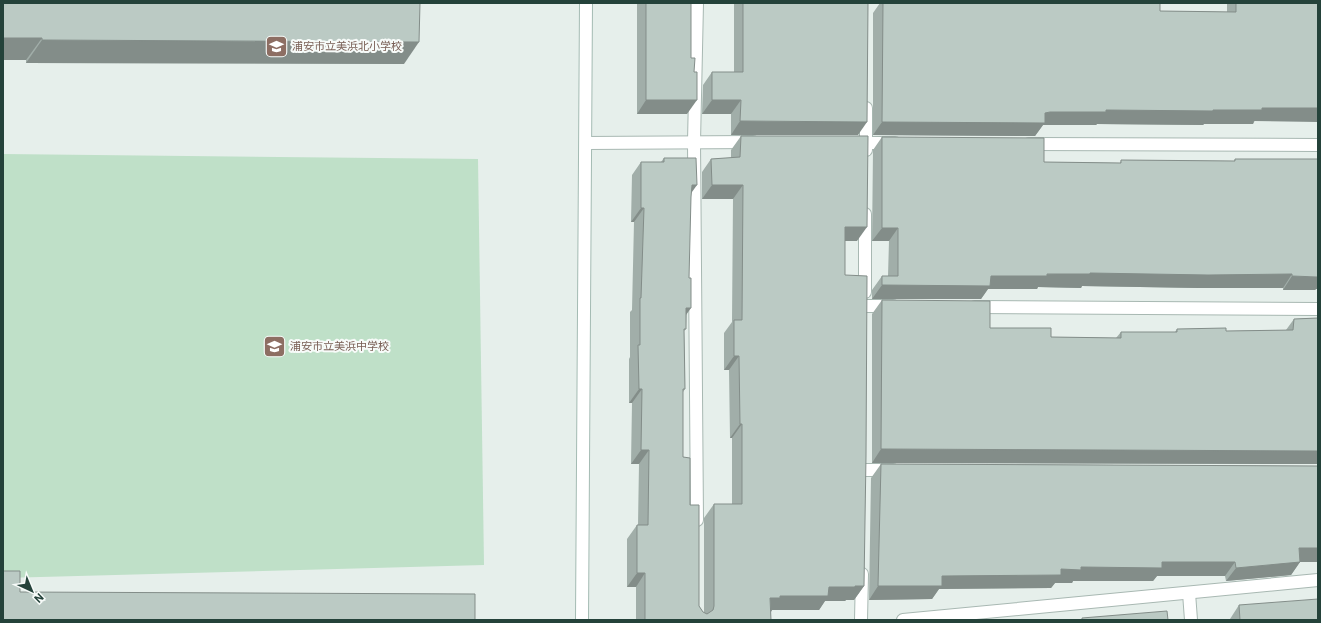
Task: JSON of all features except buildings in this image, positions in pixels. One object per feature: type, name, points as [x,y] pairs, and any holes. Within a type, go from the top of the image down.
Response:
[{"type":"street","points":[[582,620],[586,3]]},
{"type":"street","points":[[697,3],[694,142],[697,532]]},
{"type":"street","points":[[866,96],[866,158]]},
{"type":"street","points":[[586,143],[764,142]]},
{"type":"street","points":[[842,143],[905,143]]},
{"type":"street","points":[[1016,144],[1318,145]]},
{"type":"street","points":[[865,205],[865,310],[904,306]]},
{"type":"street","points":[[960,306],[1318,309]]},
{"type":"street","points":[[864,470],[904,470]]},
{"type":"street","points":[[861,620],[862,565]]},
{"type":"street","points":[[903,620],[1318,580]]},
{"type":"street","points":[[1189,592],[1191,620]]},
{"type":"green space","name":"浦安市立美浜中学校","points":[[3,154],[478,159],[484,565],[3,578]]},
{"type":"place","name":"浦安市立美浜北小学校","points":[[276,46]]},
{"type":"place","name":"浦安市立美浜中学校","points":[[274,346]]}]
